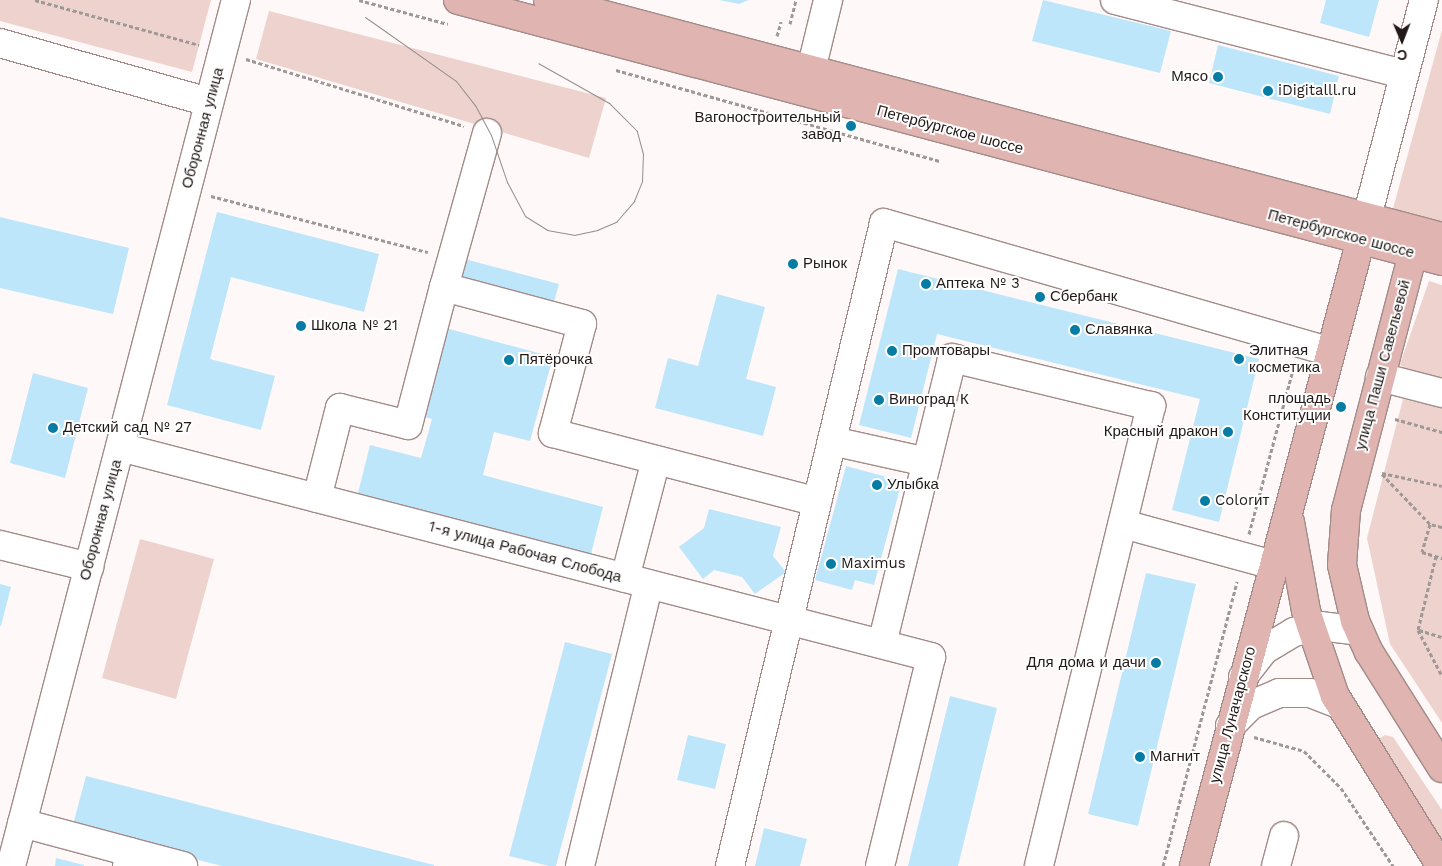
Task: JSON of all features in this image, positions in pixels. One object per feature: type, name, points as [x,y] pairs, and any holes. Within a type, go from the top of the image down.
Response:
[{"type":"main road","name":"Петербургское шоссе","points":[[458,0],[498,5],[808,81],[1364,228],[1413,253],[1442,261]]},
{"type":"main road","name":"Петербургское шоссе","points":[[548,0],[808,81]]},
{"type":"main road","name":"Петербургское шоссе","points":[[1394,225],[1442,237]]},
{"type":"main road","points":[[1273,565],[1364,228],[1394,225],[1413,253]]},
{"type":"main road","name":"улица Паши Савельевой","points":[[1413,253],[1346,510],[1342,541],[1344,584],[1359,631],[1384,680],[1442,768]]},
{"type":"main road","points":[[1289,508],[1296,568],[1310,628],[1339,704],[1442,866]]},
{"type":"main road","name":"улица Луначарского","points":[[1194,866],[1273,565]]},
{"type":"street","name":"Оборонная улица","points":[[11,866],[236,0]]},
{"type":"street","points":[[808,81],[828,0]]},
{"type":"street","points":[[1115,0],[1404,74]]},
{"type":"street","points":[[1364,228],[1424,0]]},
{"type":"street","points":[[0,43],[209,102]]},
{"type":"street","points":[[317,498],[340,408],[408,425],[486,133]]},
{"type":"street","points":[[730,866],[884,223],[1330,352]]},
{"type":"street","points":[[444,287],[582,324],[553,434],[817,502]]},
{"type":"street","points":[[882,644],[952,358],[1151,406],[1039,866]]},
{"type":"street","points":[[1380,377],[1442,393]]},
{"type":"street","points":[[832,440],[926,462]]},
{"type":"street","name":"1-я улица Рабочая Слобода","points":[[120,447],[931,657],[880,866]]},
{"type":"street","points":[[580,866],[637,581],[656,460]]},
{"type":"street","points":[[1122,524],[1273,565]]},
{"type":"street","points":[[0,544],[88,567]]},
{"type":"street","points":[[1243,677],[1256,659],[1273,643],[1310,628],[1340,626],[1359,631]]},
{"type":"street","points":[[1229,729],[1251,705],[1279,693],[1310,693],[1339,704]]},
{"type":"street","points":[[22,823],[128,859],[183,866]]},
{"type":"street","points":[[1276,866],[1284,836]]},
{"type":"path","points":[[36,0],[222,52],[486,133]]},
{"type":"path","points":[[790,24],[796,0]]},
{"type":"path","points":[[748,107],[940,161]]},
{"type":"path","points":[[208,195],[451,259]]},
{"type":"path","points":[[1163,866],[1296,358]]},
{"type":"path","points":[[1392,429],[1395,420]]},
{"type":"path","points":[[1380,473],[1383,464]]},
{"type":"path","points":[[1380,473],[1442,486]]},
{"type":"path","points":[[1380,473],[1430,524],[1442,527]]},
{"type":"path","points":[[1430,524],[1422,552],[1442,558]]},
{"type":"path","points":[[1436,556],[1418,630],[1442,676]]},
{"type":"path","points":[[1418,630],[1442,637]]},
{"type":"path","points":[[1199,727],[1229,729],[1304,751],[1341,788],[1393,866]]},
{"type":"shaded area","points":[[0,0],[211,0],[192,72],[0,21]]},
{"type":"shaded area","points":[[269,11],[606,98],[589,158],[256,59]]},
{"type":"shaded area","points":[[1442,30],[1442,227],[1392,212]]},
{"type":"shaded area","points":[[1429,281],[1442,285],[1442,381],[1408,373],[1400,364]]},
{"type":"shaded area","points":[[1403,399],[1442,408],[1442,723],[1390,644],[1367,538]]},
{"type":"shaded area","points":[[140,539],[214,559],[176,699],[102,678]]},
{"type":"shaded area","points":[[1385,735],[1393,737],[1442,810],[1442,849],[1377,740]]},
{"type":"building","points":[[719,0],[749,0],[739,4]]},
{"type":"building","points":[[1043,0],[1171,31],[1160,73],[1032,41]]},
{"type":"building","points":[[1326,0],[1379,0],[1369,37],[1320,23]]},
{"type":"building","points":[[1218,45],[1339,76],[1330,114],[1209,83]]},
{"type":"building","points":[[217,212],[379,254],[364,312],[231,277],[210,359],[275,376],[261,430],[167,405]]},
{"type":"building","points":[[0,217],[129,248],[113,314],[0,288]]},
{"type":"building","points":[[457,257],[559,284],[553,305],[452,277]]},
{"type":"building","points":[[898,269],[1259,359],[1219,522],[1172,510],[1200,399],[937,334],[911,438],[859,425]]},
{"type":"building","points":[[717,294],[765,307],[746,379],[776,387],[763,436],[655,408],[668,358],[698,366]]},
{"type":"building","points":[[442,327],[553,357],[530,441],[494,432],[483,475],[603,507],[590,558],[357,497],[370,445],[421,458],[432,419],[418,415]]},
{"type":"building","points":[[33,373],[88,388],[65,478],[10,463]]},
{"type":"building","points":[[846,466],[902,481],[874,585],[855,580],[852,590],[815,580]]},
{"type":"building","points":[[709,509],[781,527],[773,556],[786,572],[755,594],[742,577],[714,570],[703,579],[679,547],[704,528]]},
{"type":"building","points":[[1146,573],[1196,584],[1138,826],[1088,814]]},
{"type":"building","points":[[0,584],[11,587],[1,626],[0,626]]},
{"type":"building","points":[[565,642],[612,654],[556,866],[549,866],[509,856]]},
{"type":"building","points":[[950,696],[997,708],[958,866],[908,866]]},
{"type":"building","points":[[688,735],[726,744],[715,789],[677,780]]},
{"type":"building","points":[[86,776],[434,866],[222,866],[72,828]]},
{"type":"building","points":[[764,828],[807,839],[800,866],[755,866]]},
{"type":"building","points":[[56,858],[84,865],[84,866],[55,866]]},
{"type":"tram line","points":[[365,17],[456,81],[475,105],[491,135],[507,182],[525,216],[547,230],[574,235],[597,230],[616,222],[634,201],[642,181],[643,154],[637,131],[609,103],[538,63]]},
{"type":"place","name":"Мясо","points":[[1218,77]]},
{"type":"place","name":"iDigitalll.ru","points":[[1268,91]]},
{"type":"place","name":"Вагоностроительный завод","points":[[851,126]]},
{"type":"place","name":"Рынок","points":[[793,264]]},
{"type":"place","name":"Аптека № 3","points":[[926,284]]},
{"type":"place","name":"Сбербанк","points":[[1040,297]]},
{"type":"place","name":"Школа № 21","points":[[301,326]]},
{"type":"place","name":"Славянка","points":[[1075,330]]},
{"type":"place","name":"Промтовары","points":[[892,351]]},
{"type":"place","name":"Элитная косметика","points":[[1239,359]]},
{"type":"place","name":"Пятёрочка","points":[[509,360]]},
{"type":"place","name":"Виноград К","points":[[879,400]]},
{"type":"place","name":"площадь Конституции","points":[[1341,407]]},
{"type":"place","name":"Детский сад № 27","points":[[53,428]]},
{"type":"place","name":"Красный дракон","points":[[1228,432]]},
{"type":"place","name":"Улыбка","points":[[877,485]]},
{"type":"place","name":"Colorит","points":[[1205,501]]},
{"type":"place","name":"Maximus","points":[[831,564]]},
{"type":"place","name":"Для дома и дачи","points":[[1156,663]]},
{"type":"place","name":"Магнит","points":[[1140,757]]}]
